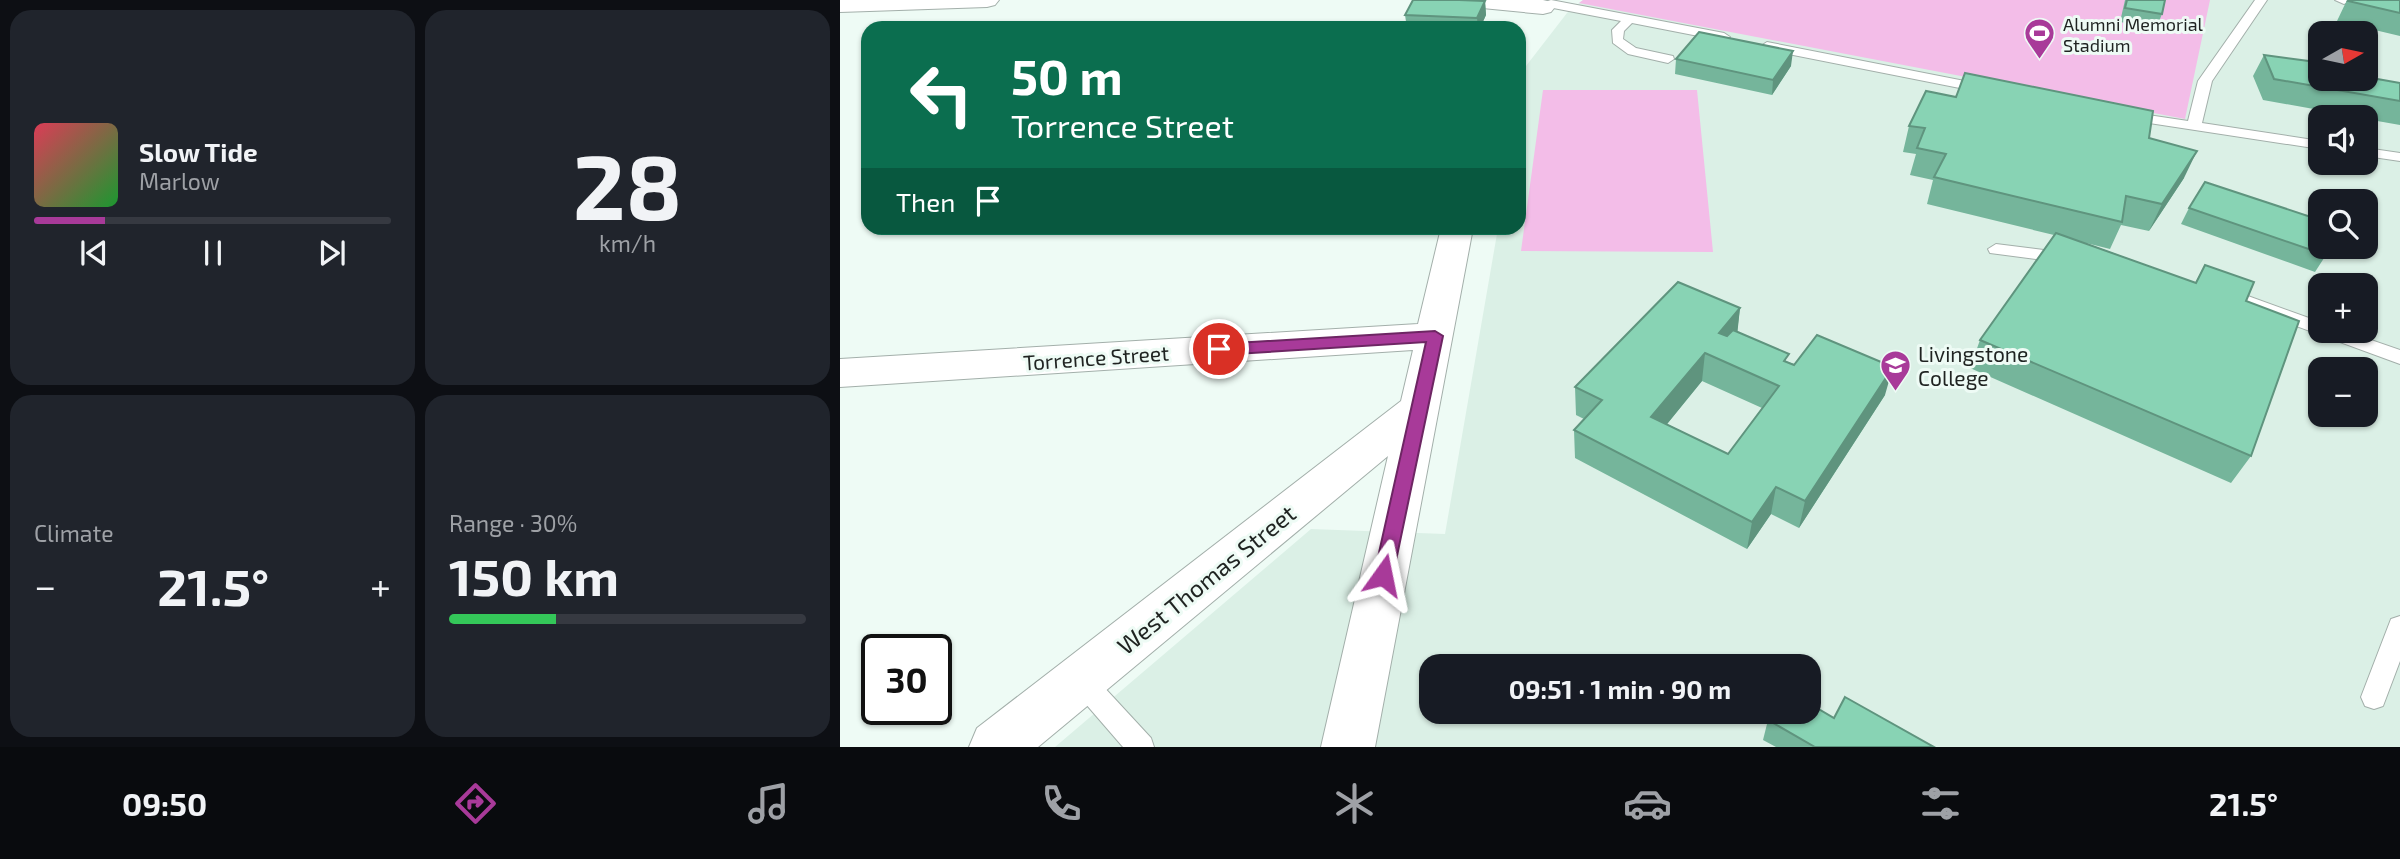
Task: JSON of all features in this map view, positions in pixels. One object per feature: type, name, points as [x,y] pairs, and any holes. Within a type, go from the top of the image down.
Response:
[{"type":"street","points":[[840,5],[987,0]]},
{"type":"street","points":[[1472,0],[1543,8]]},
{"type":"street","points":[[1348,747],[1456,235]]},
{"type":"street","name":"Torrence Street","points":[[840,373],[1435,336]]},
{"type":"street","name":"West Thomas Street","points":[[996,747],[1417,410]]},
{"type":"lane","points":[[2194,125],[2205,80],[2261,0]]},
{"type":"lane","points":[[1543,8],[1629,19],[1994,91]]},
{"type":"lane","points":[[1629,19],[1618,30],[1617,40],[1632,51],[1668,59]]},
{"type":"lane","points":[[2115,114],[2308,143]]},
{"type":"lane","points":[[2378,154],[2400,158]]},
{"type":"lane","points":[[1996,249],[2055,255],[2081,261]]},
{"type":"lane","points":[[2201,287],[2308,324]]},
{"type":"lane","points":[[2361,343],[2400,357]]},
{"type":"lane","points":[[2374,697],[2400,626]]},
{"type":"lane","points":[[1080,679],[1141,747]]},
{"type":"shaded area","name":"Livingstone College","points":[[1583,0],[2400,0],[2400,747],[1055,747],[1311,529],[1445,534],[1497,235],[1526,235],[1526,66],[1567,13]]},
{"type":"shaded area","name":"Alumni Memorial Stadium","points":[[1583,0],[2210,0],[2185,119],[1579,3]]},
{"type":"shaded area","points":[[1543,90],[1697,90],[1713,252],[1521,251],[1523,235],[1526,235],[1526,214]]},
{"type":"building","points":[[1413,0],[1485,1],[1477,18],[1405,15]]},
{"type":"building","points":[[2127,0],[2165,0],[2162,14],[2125,8]]},
{"type":"building","points":[[2400,0],[2400,13],[2348,1]]},
{"type":"building","points":[[1699,32],[1793,51],[1773,80],[1676,59]]},
{"type":"building","points":[[2264,55],[2308,61],[2308,85],[2274,79]]},
{"type":"building","points":[[1965,73],[2153,111],[2149,138],[2197,151],[2162,204],[2126,196],[2122,222],[1934,177],[1946,154],[1917,148],[1925,128],[1909,126],[1926,91],[1956,97]]},
{"type":"building","points":[[2378,79],[2400,83],[2400,101],[2343,91],[2378,91]]},
{"type":"building","points":[[2205,182],[2308,216],[2308,249],[2189,208]]},
{"type":"building","points":[[2056,233],[2196,283],[2205,265],[2254,282],[2246,301],[2299,321],[2251,456],[1980,340]]},
{"type":"building","points":[[1678,282],[1740,308],[1719,333],[1727,336],[1733,330],[1789,354],[1784,361],[1794,365],[1817,335],[1893,367],[1805,501],[1776,487],[1752,522],[1574,430],[1602,400],[1575,387]],"holes":[[[1705,353],[1779,386],[1728,454],[1651,417]]]},
{"type":"building","points":[[1845,697],[1934,747],[1815,747],[1775,724],[1821,724],[1821,710],[1834,718]]},
{"type":"place","name":"Alumni Memorial Stadium","points":[[2040,61]]},
{"type":"place","name":"Livingstone College","points":[[1895,392]]},
{"type":"route","points":[[1219,349],[1435,336],[1383,575]]}]
